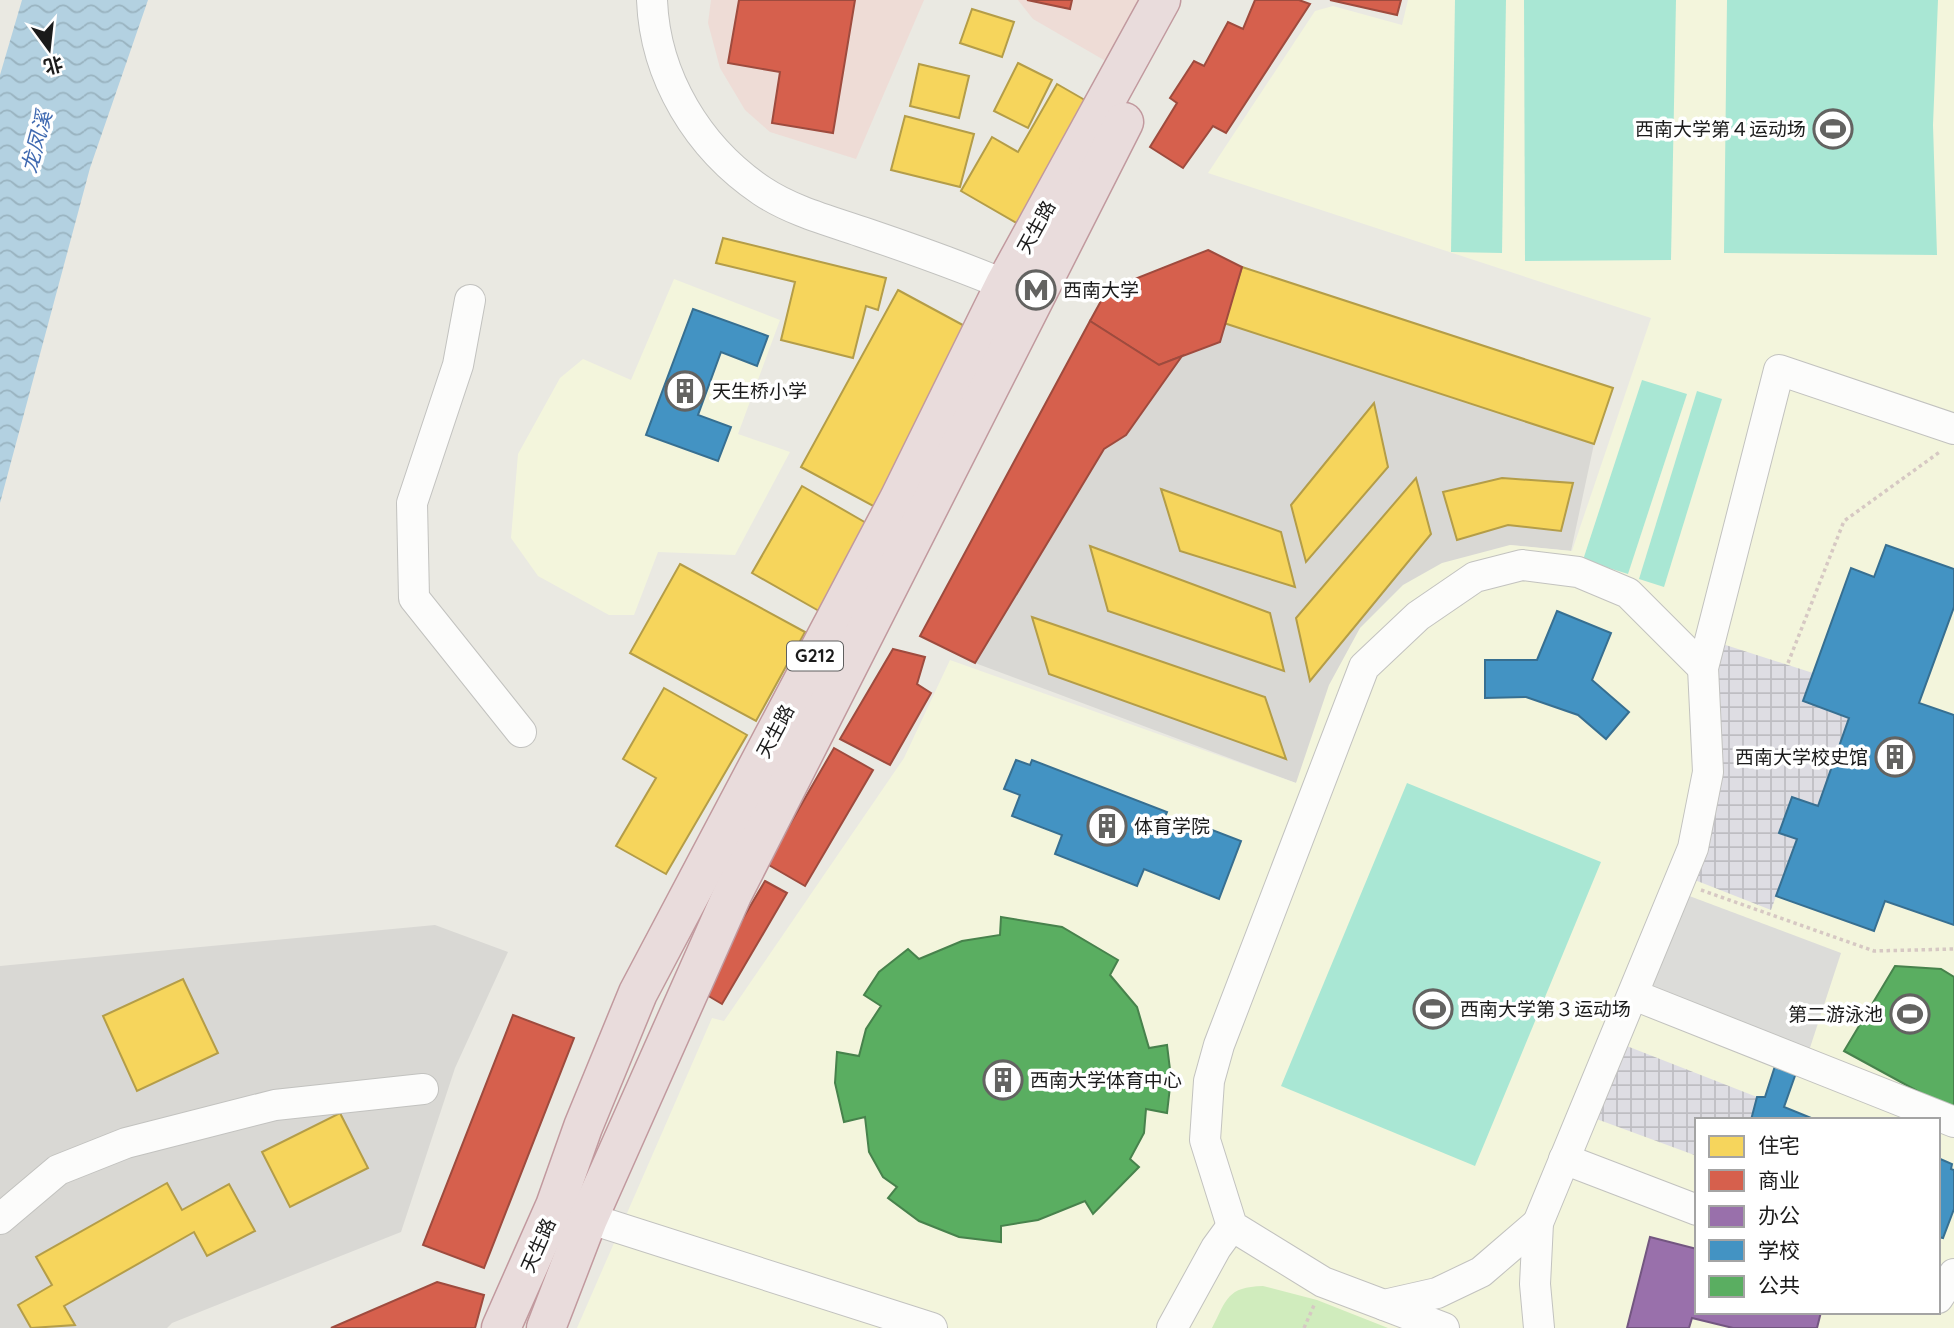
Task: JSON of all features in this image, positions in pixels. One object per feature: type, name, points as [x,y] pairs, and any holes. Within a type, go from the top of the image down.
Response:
[{"type":"highway","name":"天生路","points":[[501,1328],[571,1213],[732,895],[1161,0]]},
{"type":"highway","name":"天生路","points":[[1020,290],[1108,150],[1190,0]]},
{"type":"highway","name":"天生路","points":[[546,1328],[571,1213]]},
{"type":"street","points":[[652,0],[652,19],[664,64],[679,102],[703,138],[731,168],[763,192],[802,211],[1020,290]]},
{"type":"street","points":[[470,300],[458,365],[412,503],[414,598],[521,732]]},
{"type":"street","points":[[1539,1328],[1535,1283],[1538,1223],[1693,848],[1708,772],[1703,668],[1779,370],[1949,439]]},
{"type":"street","points":[[1437,1293],[1434,1326],[1323,1282],[1232,1226],[1205,1140],[1209,1081],[1219,1045],[1364,667],[1418,616],[1475,577],[1522,565],[1578,572],[1628,593],[1703,668]]},
{"type":"street","points":[[1634,995],[1954,1122]]},
{"type":"street","points":[[0,1219],[58,1170],[125,1143],[275,1105],[424,1089]]},
{"type":"street","points":[[1564,1159],[1695,1209]]},
{"type":"street","points":[[571,1213],[932,1328]]},
{"type":"street","points":[[1384,1305],[1437,1293],[1481,1272],[1538,1223]]},
{"type":"street","points":[[1172,1328],[1216,1248],[1232,1226]]},
{"type":"street","points":[[1940,1295],[1954,1274]]},
{"type":"path","points":[[1788,663],[1844,521],[1949,439]]},
{"type":"path","points":[[1679,883],[1874,951],[1954,949]]},
{"type":"shaded area","points":[[711,0],[924,0],[856,159],[770,132],[745,110],[720,68],[708,23]]},
{"type":"shaded area","points":[[1018,0],[1158,0],[1116,67],[1033,19]]},
{"type":"shaded area","points":[[1408,0],[1954,0],[1954,1328],[577,1328],[712,1018],[724,1021],[904,758],[950,660],[1296,783],[1329,685],[1360,628],[1403,585],[1442,563],[1510,545],[1572,551],[1651,318],[1208,173],[1315,11],[1333,6],[1402,25]]},
{"type":"shaded area","points":[[674,279],[780,320],[738,434],[790,452],[735,555],[658,552],[634,615],[609,615],[538,576],[511,538],[518,454],[560,378],[583,359],[631,380]]},
{"type":"shaded area","points":[[1224,323],[1594,444],[1571,551],[1510,545],[1296,783],[975,663],[1104,449],[1126,435],[1182,356],[1220,342]]},
{"type":"shaded area","points":[[1710,640],[1813,673],[1803,701],[1849,718],[1818,806],[1792,797],[1797,839],[1771,910],[1682,875]]},
{"type":"shaded area","points":[[1676,891],[1841,953],[1805,1063],[1634,995]]},
{"type":"shaded area","points":[[435,925],[508,952],[455,1068],[401,1232],[172,1323],[167,1328],[0,1328],[0,966]]},
{"type":"shaded area","points":[[1614,1041],[1757,1097],[1752,1118],[1695,1118],[1695,1155],[1583,1114]]},
{"type":"green space","points":[[1455,0],[1506,0],[1502,253],[1451,252]]},
{"type":"green space","points":[[1524,0],[1676,0],[1671,260],[1525,261]]},
{"type":"green space","points":[[1727,0],[1938,0],[1933,125],[1937,255],[1724,253]]},
{"type":"green space","points":[[1642,380],[1687,394],[1628,574],[1583,560]]},
{"type":"green space","points":[[1697,391],[1722,399],[1664,587],[1639,579]]},
{"type":"green space","points":[[1407,783],[1601,862],[1475,1166],[1281,1086]]},
{"type":"green space","points":[[1263,1286],[1317,1300],[1388,1328],[1212,1328],[1230,1296],[1242,1289]]},
{"type":"water","name":"龙凤溪","points":[[22,0],[148,0],[90,168],[0,503],[0,75]]},
{"type":"building: 住宅","points":[[972,9],[1014,22],[1002,57],[960,43]]},
{"type":"building: 住宅","points":[[1018,63],[1052,80],[1028,128],[994,111]]},
{"type":"building: 住宅","points":[[919,64],[969,76],[959,118],[910,106]]},
{"type":"building: 住宅","points":[[1057,84],[1090,103],[1020,225],[961,191],[992,137],[1018,152]]},
{"type":"building: 住宅","points":[[905,116],[974,134],[960,187],[891,170]]},
{"type":"building: 住宅","points":[[723,238],[886,278],[878,310],[866,306],[853,358],[781,340],[795,282],[716,263]]},
{"type":"building: 住宅","points":[[1242,267],[1613,388],[1594,444],[1224,323]]},
{"type":"building: 住宅","points":[[898,290],[972,330],[875,507],[801,467]]},
{"type":"building: 住宅","points":[[1374,403],[1388,467],[1306,562],[1291,505]]},
{"type":"building: 住宅","points":[[1416,478],[1431,534],[1310,681],[1296,618]]},
{"type":"building: 住宅","points":[[1502,478],[1573,483],[1561,531],[1508,525],[1457,540],[1443,492]]},
{"type":"building: 住宅","points":[[802,486],[868,524],[819,611],[752,573]]},
{"type":"building: 住宅","points":[[1161,489],[1281,532],[1295,587],[1180,551]]},
{"type":"building: 住宅","points":[[1090,546],[1270,613],[1284,671],[1108,611]]},
{"type":"building: 住宅","points":[[680,564],[805,632],[756,721],[630,653]]},
{"type":"building: 住宅","points":[[1032,617],[1265,697],[1286,759],[1049,674]]},
{"type":"building: 住宅","points":[[664,688],[747,735],[666,874],[616,846],[656,778],[623,759]]},
{"type":"building: 住宅","points":[[183,979],[218,1053],[137,1091],[103,1016]]},
{"type":"building: 住宅","points":[[340,1113],[368,1168],[290,1207],[262,1152]]},
{"type":"building: 住宅","points":[[167,1183],[182,1210],[229,1184],[255,1231],[207,1256],[194,1232],[64,1306],[75,1325],[31,1328],[18,1305],[52,1285],[36,1257]]},
{"type":"building: 商业","points":[[739,0],[855,0],[833,133],[772,123],[780,72],[728,63]]},
{"type":"building: 商业","points":[[1027,0],[1072,0],[1070,9]]},
{"type":"building: 商业","points":[[1255,0],[1299,0],[1310,4],[1226,133],[1213,126],[1183,168],[1150,147],[1177,103],[1170,98],[1194,61],[1204,66],[1228,22],[1243,29]]},
{"type":"building: 商业","points":[[1330,0],[1401,0],[1397,15]]},
{"type":"building: 商业","points":[[1208,250],[1242,267],[1220,342],[1159,365],[1090,321],[1107,290]]},
{"type":"building: 商业","points":[[1090,321],[1159,365],[1182,356],[1126,435],[1104,449],[975,663],[920,636]]},
{"type":"building: 商业","points":[[893,649],[925,657],[917,684],[931,693],[890,765],[840,739]]},
{"type":"building: 商业","points":[[834,748],[873,770],[805,886],[767,864]]},
{"type":"building: 商业","points":[[765,881],[787,893],[722,1004],[700,991]]},
{"type":"building: 商业","points":[[513,1015],[574,1038],[484,1268],[423,1245]]},
{"type":"building: 商业","points":[[437,1282],[484,1295],[475,1328],[331,1328]]},
{"type":"building: 办公","points":[[1650,1237],[1695,1248],[1695,1314],[1820,1314],[1817,1328],[1733,1328],[1692,1318],[1689,1328],[1627,1328]]},
{"type":"building: 学校","name":"天生桥小学","points":[[693,309],[768,336],[757,366],[721,352],[698,415],[731,427],[718,461],[646,435]]},
{"type":"building: 学校","name":"西南大学校史馆","points":[[1886,545],[1954,569],[1954,607],[1919,703],[1954,715],[1954,925],[1885,901],[1874,931],[1776,896],[1797,839],[1779,833],[1792,797],[1818,806],[1849,718],[1803,701],[1851,568],[1874,577]]},
{"type":"building: 学校","points":[[1557,611],[1611,633],[1592,680],[1629,712],[1606,739],[1578,715],[1526,697],[1485,698],[1485,660],[1537,660]]},
{"type":"building: 学校","name":"体育学院","points":[[1016,760],[1030,765],[1032,760],[1167,812],[1163,822],[1186,830],[1189,821],[1241,841],[1219,899],[1144,869],[1137,886],[1055,854],[1062,835],[1012,816],[1020,795],[1004,789]]},
{"type":"building: 学校","points":[[1775,1066],[1796,1073],[1784,1107],[1811,1118],[1752,1118],[1757,1097],[1765,1097]]},
{"type":"building: 学校","points":[[1940,1159],[1952,1164],[1951,1169],[1954,1170],[1954,1209],[1943,1238],[1940,1237]]},
{"type":"building: 公共","name":"西南大学体育中心","points":[[1001,917],[1062,927],[1118,960],[1110,975],[1137,1007],[1149,1048],[1167,1045],[1171,1078],[1167,1113],[1146,1109],[1144,1133],[1130,1159],[1139,1167],[1093,1214],[1085,1201],[1038,1220],[1001,1226],[1001,1242],[959,1237],[919,1221],[888,1198],[897,1187],[883,1177],[869,1152],[865,1117],[844,1122],[835,1083],[837,1052],[859,1056],[866,1029],[881,1006],[864,995],[879,972],[908,949],[919,959],[962,941],[1000,935]]},
{"type":"building: 公共","name":"第二游泳池","points":[[1895,966],[1941,969],[1954,977],[1954,1111],[1844,1051]]},
{"type":"place","name":"西南大学第４运动场","points":[[1833,129]]},
{"type":"place","name":"西南大学","points":[[1036,290]]},
{"type":"place","name":"天生桥小学","points":[[685,391]]},
{"type":"place","name":"西南大学校史馆","points":[[1895,757]]},
{"type":"place","name":"体育学院","points":[[1107,826]]},
{"type":"place","name":"西南大学第３运动场","points":[[1433,1009]]},
{"type":"place","name":"第二游泳池","points":[[1910,1014]]},
{"type":"place","name":"西南大学体育中心","points":[[1003,1080]]}]
